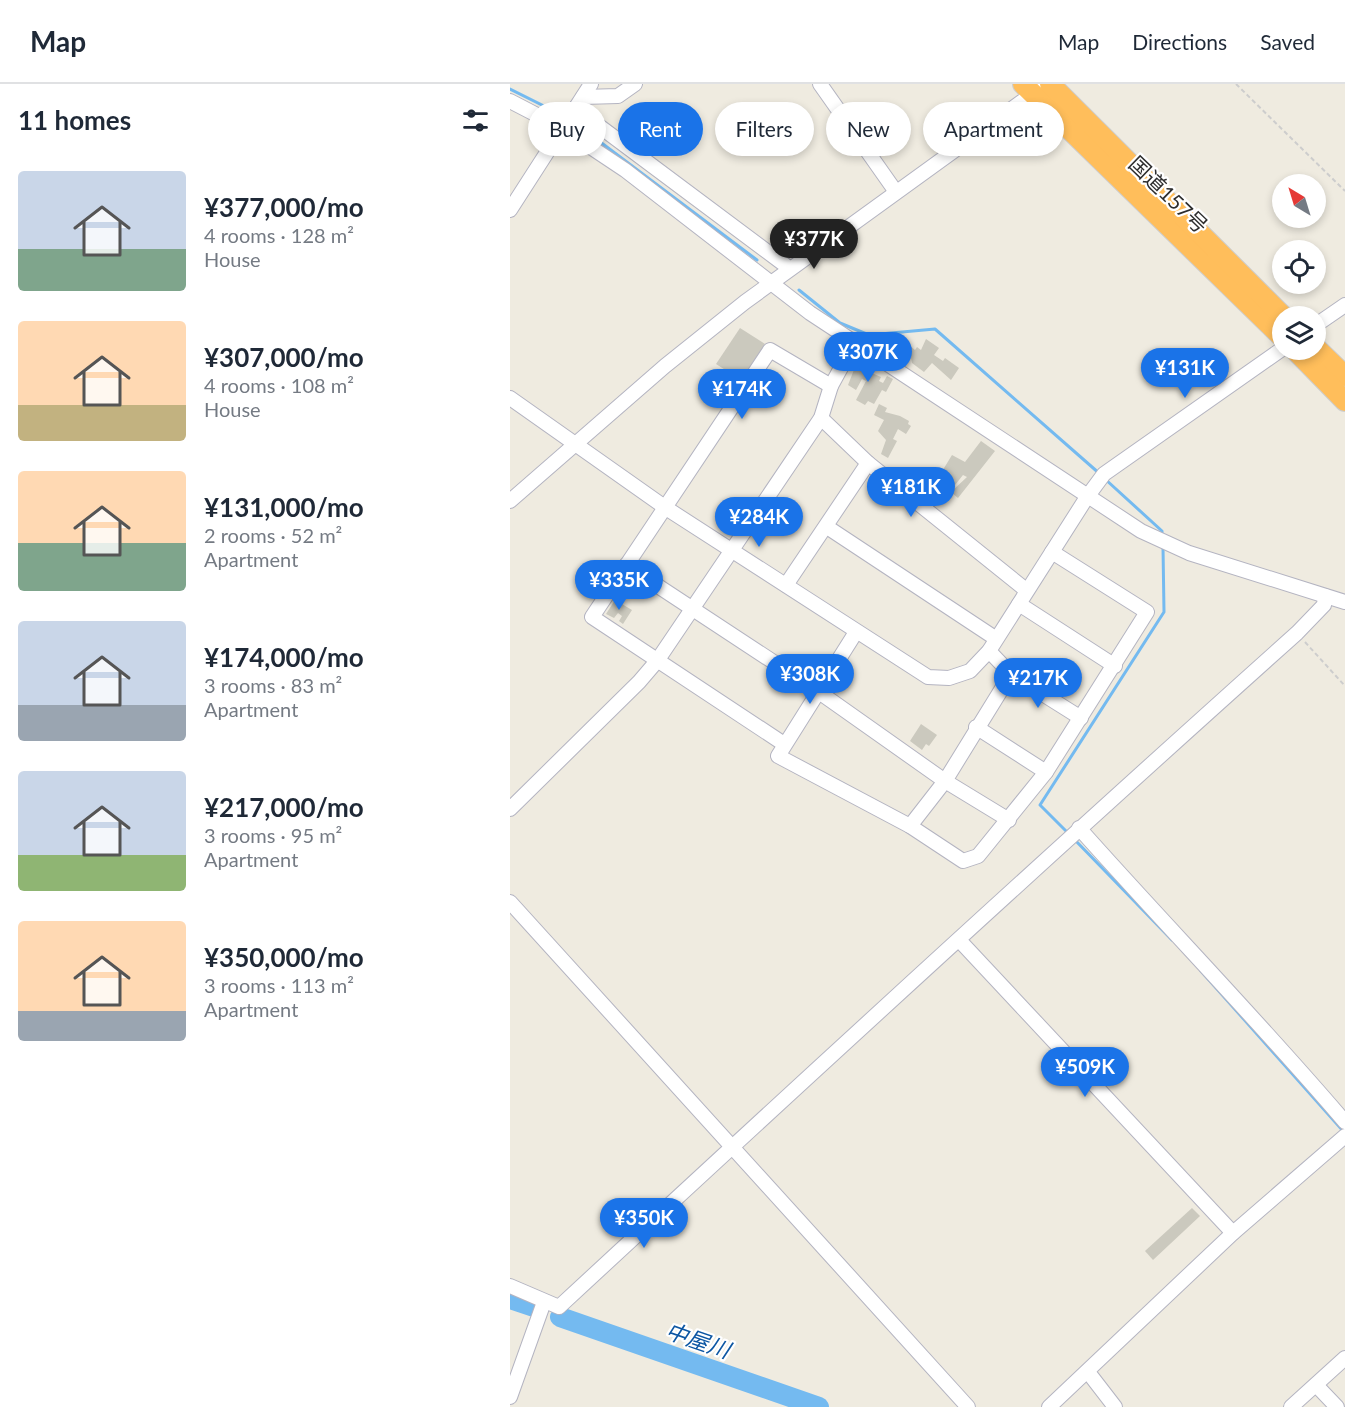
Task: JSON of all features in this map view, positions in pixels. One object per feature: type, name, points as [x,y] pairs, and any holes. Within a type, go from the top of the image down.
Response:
[{"type":"highway","name":"国道157号","points":[[1038,87],[1272,306]]},
{"type":"highway","name":"国道157号","points":[[1038,87],[1272,327]]},
{"type":"highway","points":[[1326,358],[1345,376]]},
{"type":"highway","points":[[1305,360],[1345,401]]},
{"type":"street","points":[[579,102],[591,84]]},
{"type":"street","points":[[579,102],[618,96],[635,84]]},
{"type":"street","points":[[820,84],[896,192]]},
{"type":"street","points":[[510,501],[665,366],[789,268],[1038,87]]},
{"type":"street","points":[[510,101],[528,110]]},
{"type":"street","points":[[606,123],[789,268]]},
{"type":"street","points":[[510,210],[544,156]]},
{"type":"street","points":[[604,156],[854,344],[1141,531],[1189,553],[1345,602]]},
{"type":"street","points":[[1326,318],[1345,305]]},
{"type":"street","points":[[510,809],[639,682],[657,661],[820,418],[831,386],[854,344]]},
{"type":"street","points":[[784,744],[592,617],[770,350],[831,386]]},
{"type":"street","points":[[510,398],[573,445],[666,508],[856,632],[928,677],[949,678],[970,671],[992,644],[1102,477],[1272,356]]},
{"type":"street","points":[[820,418],[868,463],[1026,591]]},
{"type":"street","points":[[786,585],[868,463]]},
{"type":"street","points":[[827,527],[992,644],[1011,674],[1081,718]]},
{"type":"street","points":[[856,632],[777,756],[910,826],[963,861],[978,856],[1046,772],[1147,612],[1052,552]]},
{"type":"street","points":[[626,565],[819,692],[945,781],[1009,820]]},
{"type":"street","points":[[510,1286],[542,1298],[544,1302],[558,1307],[960,941],[1073,833],[1297,633],[1324,605],[1325,596]]},
{"type":"street","points":[[1019,603],[1115,666]]},
{"type":"street","points":[[910,826],[945,781],[976,727],[1011,674]]},
{"type":"street","points":[[976,727],[1046,772]]},
{"type":"street","points":[[1073,833],[1154,913],[1281,1047],[1345,1122]]},
{"type":"street","points":[[510,903],[968,1407]]},
{"type":"street","points":[[960,941],[1233,1233]]},
{"type":"street","points":[[1049,1407],[1233,1233],[1345,1137]]},
{"type":"street","points":[[510,1397],[544,1302]]},
{"type":"street","points":[[1292,1407],[1345,1358]]},
{"type":"street","points":[[1088,1372],[1115,1407]]},
{"type":"street","points":[[1316,1384],[1337,1407]]},
{"type":"path","points":[[1236,84],[1345,191]]},
{"type":"path","points":[[1297,633],[1345,686]]},
{"type":"building","points":[[740,328],[765,344],[741,380],[716,364]]},
{"type":"building","points":[[900,338],[915,350],[917,347],[921,350],[926,339],[939,348],[934,355],[943,361],[945,358],[959,368],[951,380],[932,363],[924,372],[912,363],[910,352],[906,357],[904,356],[900,365],[882,353],[887,346],[898,354],[893,348]]},
{"type":"building","points":[[859,357],[871,364],[867,371],[881,377],[879,381],[883,383],[887,376],[893,379],[886,392],[882,390],[874,404],[868,401],[865,405],[856,400],[866,381],[862,379],[856,390],[848,385]]},
{"type":"building","points":[[879,404],[887,408],[885,412],[900,416],[909,421],[908,424],[911,426],[906,434],[898,429],[893,439],[897,441],[888,458],[881,454],[886,440],[878,431],[884,420],[874,415]]},
{"type":"building","points":[[981,441],[995,451],[958,498],[951,492],[967,477],[963,475],[951,490],[942,483],[938,489],[930,483],[938,471],[941,473],[952,455],[965,462]]},
{"type":"building","points":[[615,600],[632,610],[623,624],[619,621],[622,616],[618,613],[614,618],[606,614]]},
{"type":"building","points":[[921,724],[937,735],[929,746],[926,744],[922,750],[910,741]]},
{"type":"building","points":[[1192,1208],[1200,1216],[1153,1260],[1145,1251]]},
{"type":"waterway","points":[[510,89],[536,102]]},
{"type":"waterway","points":[[606,146],[757,260]]},
{"type":"waterway","points":[[799,290],[840,323],[869,335],[935,329],[1100,474]]},
{"type":"waterway","points":[[1105,479],[1162,531],[1162,535]]},
{"type":"waterway","points":[[1069,834],[1040,805],[1164,612],[1163,547]]},
{"type":"waterway","points":[[1074,839],[1172,940]]},
{"type":"waterway","points":[[1201,971],[1344,1132]]},
{"type":"waterway","name":"中屋川","points":[[510,1299],[537,1308]]},
{"type":"waterway","name":"中屋川","points":[[560,1317],[819,1407]]}]
